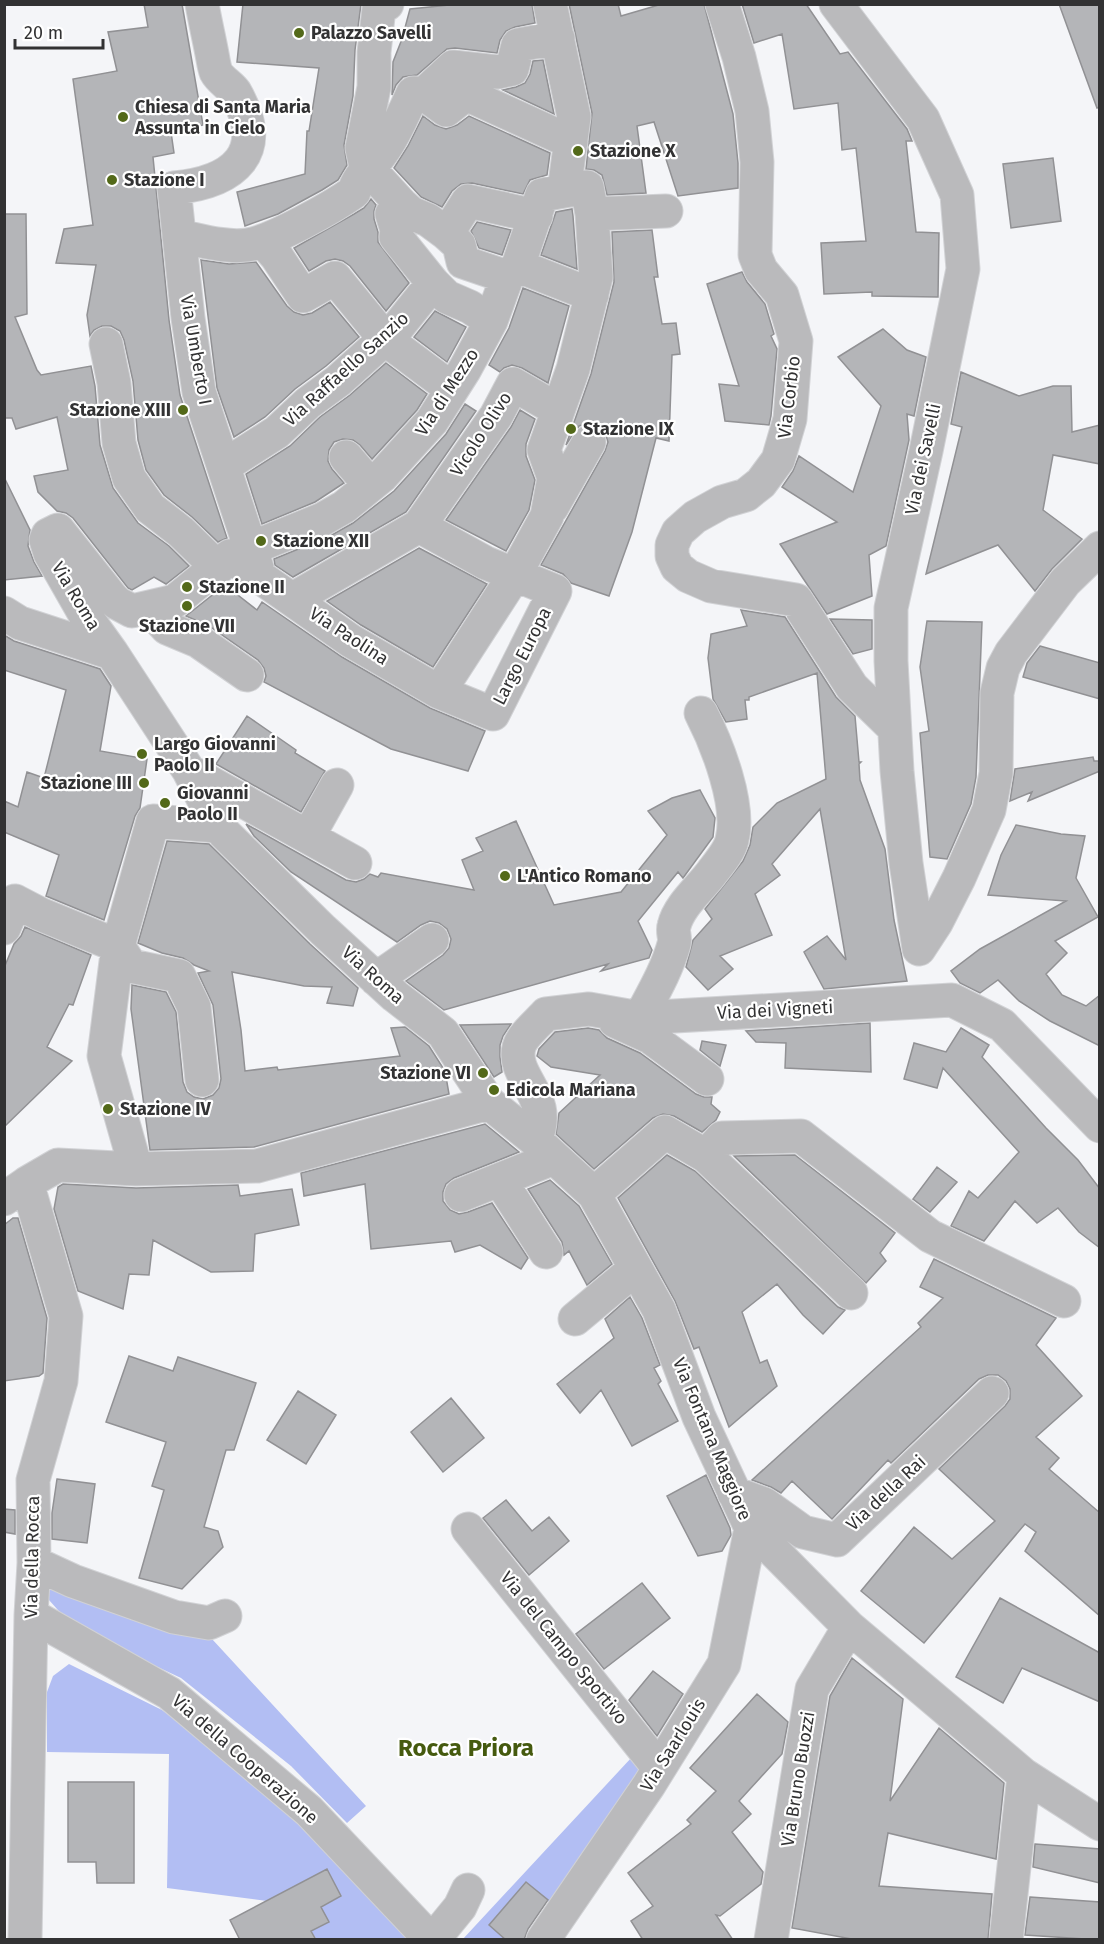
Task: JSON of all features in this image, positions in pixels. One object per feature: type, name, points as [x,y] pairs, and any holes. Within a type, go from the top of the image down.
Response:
[{"type":"street","name":"Via Umberto I","points":[[202,4],[216,72],[234,90],[244,112],[249,133],[246,150],[233,168],[219,178],[196,186],[174,188],[188,322],[199,392],[256,562]]},
{"type":"street","points":[[387,4],[379,8],[374,52],[374,87],[362,148],[369,169],[411,213],[428,220],[459,245],[462,262],[512,272],[592,295]]},
{"type":"street","points":[[547,516],[555,478],[544,450],[573,369],[596,277],[564,200],[574,117],[550,4]]},
{"type":"street","name":"Via Corbio","points":[[723,4],[752,111],[757,162],[754,255],[761,270],[782,295],[796,341],[790,419],[778,460],[761,483],[746,495],[722,502],[695,517],[678,532],[672,545],[672,556],[677,567],[688,576],[711,586],[796,600],[852,687],[894,728]]},
{"type":"street","name":"Via dei Savelli","points":[[836,4],[923,119],[957,195],[963,269],[926,452],[891,608],[894,728],[906,863],[923,975],[932,1001]]},
{"type":"street","points":[[424,94],[453,67],[498,72],[512,69],[518,45],[558,38]]},
{"type":"street","points":[[179,236],[223,244],[245,245],[263,241],[350,195],[354,192],[356,182],[369,169],[388,143],[413,93],[424,94],[446,110],[466,94],[571,142]]},
{"type":"street","points":[[447,234],[468,201],[564,200],[666,211]]},
{"type":"street","name":"Via di Mezzo","points":[[256,562],[344,507],[401,456],[432,421],[491,321],[512,272],[564,200]]},
{"type":"street","points":[[401,204],[392,214],[397,230],[396,237],[433,284],[447,297],[470,307],[491,321]]},
{"type":"street","points":[[263,241],[303,296],[335,278],[385,339],[452,389]]},
{"type":"street","name":"Via Raffaello Sanzio","points":[[224,466],[277,432],[308,403],[338,381],[397,328],[433,284]]},
{"type":"street","points":[[106,344],[114,383],[119,444],[129,478],[150,508],[181,532],[218,568],[163,605],[167,628],[198,641],[247,675]]},
{"type":"street","name":"Vicolo Olivo","points":[[293,599],[419,526],[496,416],[513,384],[558,410]]},
{"type":"street","points":[[440,692],[514,576],[589,442]]},
{"type":"street","points":[[346,458],[370,485]]},
{"type":"street","points":[[419,526],[514,576]]},
{"type":"street","name":"Via Roma","points":[[163,605],[132,611],[117,603],[58,530],[48,535],[47,546],[50,553],[87,618],[112,652],[189,771],[217,826],[376,980],[443,1033],[489,1103]]},
{"type":"street","points":[[919,949],[936,923],[959,878],[988,810],[996,773],[995,717],[997,693],[1003,668],[1011,653],[1065,582],[1100,548]]},
{"type":"street","name":"Via Paolina","points":[[218,568],[230,556],[256,562],[293,599],[351,641],[440,692]]},
{"type":"street","name":"Largo Europa","points":[[440,692],[493,714],[555,591],[514,576]]},
{"type":"street","points":[[4,613],[20,623],[112,652]]},
{"type":"street","points":[[640,1018],[663,973],[675,942],[673,927],[732,843],[732,813],[726,774],[712,735],[701,713]]},
{"type":"street","points":[[189,771],[355,862]]},
{"type":"street","points":[[308,837],[337,785]]},
{"type":"street","points":[[136,1169],[104,1056],[118,946],[153,821],[217,826]]},
{"type":"street","points":[[8,901],[118,946],[131,966],[178,976],[194,1007],[202,1080]]},
{"type":"street","points":[[376,980],[432,940]]},
{"type":"street","name":"Via dei Vigneti","points":[[545,1149],[540,1108],[517,1060],[519,1044],[546,1014],[589,1009],[640,1018],[952,1000],[1002,1025],[1100,1125]]},
{"type":"street","points":[[932,1001],[961,1011],[989,1029],[1012,1049],[1100,1148]]},
{"type":"street","points":[[589,1009],[650,1037],[707,1079]]},
{"type":"street","points":[[16,1191],[58,1165],[136,1169],[257,1166],[489,1103]]},
{"type":"street","name":"Via Fontana Maggiore","points":[[489,1103],[545,1149],[594,1194],[660,1310],[699,1417],[751,1528],[849,1627],[1024,1775],[1100,1824]]},
{"type":"street","points":[[594,1194],[665,1132],[706,1156],[851,1293]]},
{"type":"street","points":[[706,1156],[722,1138],[801,1136],[930,1236],[1064,1301]]},
{"type":"street","points":[[461,1195],[500,1180],[545,1149]]},
{"type":"street","points":[[500,1180],[546,1252]]},
{"type":"street","name":"Via della Rocca","points":[[16,1191],[66,1316],[61,1381],[33,1480],[34,1563],[16,1861],[26,1940]]},
{"type":"street","points":[[575,1319],[635,1269]]},
{"type":"street","name":"Via della Rai","points":[[734,1493],[764,1504],[803,1532],[837,1540],[992,1393]]},
{"type":"street","name":"Via Saarlouis","points":[[543,1940],[660,1768],[724,1664],[751,1528]]},
{"type":"street","name":"Via del Campo Sportivo","points":[[468,1529],[660,1768]]},
{"type":"street","points":[[34,1563],[73,1581],[174,1617],[209,1623],[225,1616]]},
{"type":"street","name":"Via della Cooperazione","points":[[31,1615],[168,1693],[309,1811],[432,1940]]},
{"type":"street","name":"Via Bruno Buozzi","points":[[771,1940],[812,1689],[849,1627]]},
{"type":"street","points":[[1006,1940],[1024,1775]]},
{"type":"street","points":[[432,1940],[460,1907],[468,1890]]},
{"type":"shaded area","points":[[46,1582],[120,1611],[212,1639],[366,1806],[347,1823],[291,1766],[181,1678],[128,1653],[65,1618],[49,1600],[45,1591]]},
{"type":"shaded area","points":[[69,1664],[162,1710],[249,1775],[413,1939],[316,1939],[311,1931],[321,1907],[341,1896],[327,1869],[267,1901],[167,1888],[169,1754],[47,1752],[47,1692],[53,1676]]},
{"type":"shaded area","points":[[632,1757],[639,1766],[640,1776],[554,1906],[526,1882],[506,1939],[462,1940]]},
{"type":"building","points":[[144,4],[182,4],[203,125],[171,132],[174,153],[153,157],[169,320],[180,395],[227,538],[218,542],[164,495],[146,470],[138,440],[133,381],[124,340],[120,331],[111,326],[102,326],[94,330],[90,336],[87,315],[96,265],[56,263],[64,229],[93,225],[73,79],[117,71],[108,32],[148,27]]},
{"type":"building","points":[[243,4],[361,4],[355,50],[353,96],[344,145],[347,165],[338,180],[322,190],[278,214],[245,226],[237,192],[305,174],[307,131],[309,131],[319,68],[237,62]]},
{"type":"building","points":[[459,4],[532,4],[535,23],[506,31],[500,40],[497,53],[447,49],[417,75],[403,77],[396,85],[392,95],[393,62],[410,9]]},
{"type":"building","points":[[569,4],[618,4],[621,16],[662,4],[704,4],[733,114],[738,188],[678,196],[654,122],[637,126],[646,193],[607,195],[602,175],[594,170],[586,169],[592,113]]},
{"type":"building","points":[[742,4],[806,4],[840,54],[848,52],[907,129],[912,141],[906,141],[916,232],[939,233],[938,297],[872,296],[872,292],[824,294],[821,243],[866,241],[856,148],[842,150],[838,103],[794,109],[782,34],[754,43]]},
{"type":"building","points":[[1059,4],[1100,4],[1100,107],[1097,108]]},
{"type":"building","points":[[543,60],[554,114],[503,90],[525,83],[533,61]]},
{"type":"building","points":[[423,116],[435,125],[446,129],[457,125],[469,116],[550,153],[547,175],[530,180],[523,194],[472,183],[461,184],[452,191],[442,207],[421,197],[394,168]]},
{"type":"building","points":[[1053,158],[1061,221],[1011,228],[1003,164]]},
{"type":"building","points":[[371,199],[376,205],[374,219],[378,242],[409,283],[386,311],[350,266],[343,261],[335,259],[326,261],[309,271],[294,248],[364,208]]},
{"type":"building","points":[[572,209],[577,269],[541,255],[556,212]]},
{"type":"building","points":[[4,214],[26,214],[27,314],[15,317],[37,370],[41,375],[91,366],[100,445],[113,488],[138,523],[169,546],[189,566],[166,584],[154,577],[132,590],[128,588],[73,518],[57,511],[38,492],[34,476],[68,470],[57,417],[16,429],[12,418],[4,418]]},
{"type":"building","points":[[477,222],[511,230],[502,255],[479,248],[471,231]]},
{"type":"building","points":[[652,230],[658,277],[654,277],[662,324],[676,323],[680,354],[672,355],[669,441],[656,438],[632,532],[609,596],[571,583],[563,574],[541,565],[608,442],[599,426],[588,423],[579,426],[566,445],[591,374],[614,282],[612,232]]},
{"type":"building","points":[[201,260],[229,264],[256,262],[287,306],[294,312],[303,315],[312,313],[330,302],[359,337],[295,389],[265,417],[234,437],[217,388]]},
{"type":"building","points":[[742,272],[765,304],[774,334],[771,336],[777,349],[769,425],[725,421],[719,384],[739,386],[707,284]]},
{"type":"building","points":[[523,288],[569,306],[548,383],[522,368],[512,365],[500,372],[489,365],[509,328]]},
{"type":"building","points":[[435,311],[466,327],[447,362],[414,337]]},
{"type":"building","points":[[883,329],[907,350],[926,357],[914,416],[907,414],[909,440],[886,546],[869,555],[872,596],[827,614],[780,544],[837,522],[782,487],[793,471],[799,456],[853,492],[881,406],[838,357]]},
{"type":"building","points":[[386,363],[427,394],[417,410],[372,459],[353,440],[343,439],[334,442],[329,450],[328,461],[344,483],[315,502],[262,524],[246,474],[290,446],[320,417],[350,395]]},
{"type":"building","points":[[961,372],[1019,396],[1053,386],[1071,386],[1072,432],[1100,425],[1100,464],[1053,455],[1043,510],[1082,539],[1052,569],[1035,591],[998,545],[926,574],[962,427],[951,424]]},
{"type":"building","points":[[465,404],[476,411],[406,512],[293,577],[275,565],[274,559],[330,536],[353,523],[394,491],[446,434]]},
{"type":"building","points":[[520,410],[535,419],[526,444],[526,456],[535,480],[529,510],[506,551],[446,520],[511,427]]},
{"type":"building","points":[[4,477],[30,530],[28,546],[42,576],[4,580]]},
{"type":"building","points":[[419,548],[487,584],[433,667],[361,625],[327,601]]},
{"type":"building","points":[[225,585],[257,610],[262,602],[342,657],[430,708],[485,731],[468,771],[391,749],[264,682],[266,676],[264,668],[258,660],[209,626],[186,616]]},
{"type":"building","points":[[741,610],[785,617],[836,697],[855,716],[859,762],[861,762],[859,764],[860,780],[885,849],[894,920],[907,981],[824,989],[804,952],[827,936],[846,960],[820,809],[772,864],[780,875],[755,894],[772,935],[720,956],[733,969],[708,990],[686,967],[693,940],[712,919],[705,909],[743,861],[750,845],[753,827],[777,803],[826,779],[817,673],[749,697],[749,700],[745,700],[747,719],[726,722],[713,699],[708,658],[711,634],[747,626]]},
{"type":"building","points":[[830,619],[872,620],[872,649],[853,654]]},
{"type":"building","points":[[927,621],[982,622],[976,777],[971,804],[947,859],[930,857],[920,733],[929,731],[920,667]]},
{"type":"building","points":[[4,635],[14,641],[100,669],[111,686],[100,751],[147,759],[140,808],[135,816],[104,920],[46,896],[59,855],[4,832],[4,801],[18,807],[27,772],[44,778],[66,690],[4,670]]},
{"type":"building","points":[[1040,646],[1100,663],[1100,699],[1023,677],[1027,663]]},
{"type":"building","points":[[247,716],[296,750],[295,753],[325,771],[301,812],[216,764]]},
{"type":"building","points":[[1093,757],[1094,761],[1100,761],[1100,771],[1028,801],[1032,792],[1010,801],[1015,769]]},
{"type":"building","points":[[700,790],[715,818],[713,837],[683,878],[678,872],[638,921],[652,950],[649,958],[601,971],[608,964],[444,1010],[406,981],[443,955],[449,948],[451,939],[447,929],[439,923],[430,921],[397,942],[291,872],[254,836],[246,824],[346,880],[356,882],[370,874],[378,877],[381,873],[474,890],[462,860],[483,851],[476,838],[516,821],[554,905],[621,892],[667,835],[648,811],[672,798]]},
{"type":"building","points":[[1016,825],[1061,834],[1085,836],[1076,878],[1098,917],[1055,941],[1067,953],[1046,974],[1062,995],[1086,1006],[1100,995],[1100,1046],[1050,1021],[1019,1001],[998,980],[980,993],[960,983],[951,971],[980,949],[1066,901],[988,895],[1001,855]]},
{"type":"building","points":[[167,841],[209,844],[358,988],[353,1006],[327,1003],[332,987],[304,986],[232,972],[245,1071],[277,1067],[278,1070],[400,1056],[391,1028],[405,1027],[429,1046],[445,1071],[449,1094],[254,1147],[150,1150],[131,1009],[132,985],[166,992],[176,1012],[183,1082],[187,1092],[203,1099],[213,1095],[219,1088],[221,1079],[213,1005],[198,973],[209,971],[183,958],[162,953],[138,943]]},
{"type":"building","points":[[25,927],[91,955],[73,1005],[69,1004],[47,1047],[72,1061],[4,1127],[4,968],[14,944]]},
{"type":"building","points":[[870,1023],[871,1072],[785,1068],[786,1043],[756,1042],[746,1031]]},
{"type":"building","points":[[511,1024],[500,1045],[502,1072],[494,1077],[460,1025]]},
{"type":"building","points":[[588,1028],[599,1030],[607,1038],[640,1053],[696,1094],[712,1097],[711,1104],[720,1112],[716,1120],[702,1132],[674,1116],[663,1114],[653,1118],[594,1169],[556,1134],[559,1113],[600,1075],[551,1067],[537,1056],[539,1049],[555,1032]]},
{"type":"building","points":[[961,1028],[989,1045],[982,1057],[1078,1160],[1100,1189],[1100,1248],[1079,1232],[1058,1208],[1037,1223],[1015,1201],[984,1241],[951,1226],[969,1191],[978,1198],[1019,1152],[943,1068],[937,1088],[904,1079],[914,1043],[946,1052]]},
{"type":"building","points":[[702,1041],[726,1045],[720,1066],[700,1050]]},
{"type":"building","points":[[485,1124],[519,1152],[454,1178],[446,1184],[443,1201],[450,1210],[459,1214],[492,1203],[528,1258],[521,1269],[480,1245],[455,1252],[451,1241],[371,1249],[365,1184],[304,1196],[301,1173]]},
{"type":"building","points":[[667,1155],[695,1171],[838,1307],[845,1310],[823,1334],[803,1315],[777,1284],[742,1312],[760,1363],[767,1360],[777,1386],[729,1427],[699,1347],[694,1349],[675,1301],[618,1198]]},
{"type":"building","points":[[795,1155],[895,1233],[880,1253],[886,1261],[866,1283],[734,1156]]},
{"type":"building","points":[[937,1167],[957,1182],[930,1212],[913,1199]]},
{"type":"building","points":[[550,1180],[579,1206],[612,1264],[587,1285],[569,1251],[564,1255],[562,1242],[528,1189]]},
{"type":"building","points":[[63,1184],[136,1188],[238,1185],[240,1196],[292,1189],[299,1225],[255,1234],[253,1271],[211,1272],[153,1240],[149,1275],[129,1274],[123,1309],[78,1291],[54,1209],[58,1187]]},
{"type":"building","points":[[13,1218],[18,1218],[47,1318],[43,1373],[39,1376],[4,1381],[4,1225]]},
{"type":"building","points":[[934,1259],[1056,1318],[1036,1345],[1082,1396],[1036,1437],[1059,1458],[1049,1469],[1100,1513],[1100,1616],[1025,1551],[1036,1532],[1025,1524],[924,1643],[861,1591],[914,1527],[952,1559],[995,1521],[939,1469],[1010,1399],[1010,1389],[1006,1381],[998,1375],[988,1375],[979,1379],[891,1463],[888,1460],[832,1519],[792,1481],[781,1493],[752,1480],[921,1327],[918,1323],[943,1298],[920,1287]]},
{"type":"building","points":[[630,1297],[642,1318],[660,1365],[654,1368],[661,1381],[658,1384],[678,1421],[632,1446],[601,1390],[580,1413],[557,1384],[614,1338],[605,1319]]},
{"type":"building","points":[[129,1356],[173,1371],[178,1357],[256,1383],[234,1450],[226,1450],[204,1527],[218,1531],[223,1547],[182,1589],[139,1578],[164,1490],[152,1486],[166,1442],[106,1422]]},
{"type":"building","points":[[298,1391],[336,1415],[306,1464],[267,1440]]},
{"type":"building","points":[[451,1398],[484,1438],[443,1472],[411,1432]]},
{"type":"building","points":[[706,1475],[731,1535],[722,1551],[698,1556],[667,1496]]},
{"type":"building","points":[[57,1479],[95,1484],[87,1543],[52,1539],[52,1513]]},
{"type":"building","points":[[506,1500],[532,1531],[549,1517],[569,1541],[529,1575],[483,1518]]},
{"type":"building","points":[[4,1509],[15,1510],[15,1534],[4,1532]]},
{"type":"building","points":[[642,1583],[670,1618],[604,1669],[576,1634]]},
{"type":"building","points":[[1000,1598],[1100,1653],[1100,1702],[1022,1668],[1003,1703],[956,1677]]},
{"type":"building","points":[[852,1658],[903,1699],[890,1801],[939,1728],[1004,1783],[996,1859],[888,1833],[879,1886],[992,1894],[988,1940],[857,1940],[792,1928],[830,1696]]},
{"type":"building","points":[[653,1671],[683,1694],[657,1736],[629,1700]]},
{"type":"building","points":[[757,1694],[788,1722],[782,1754],[739,1801],[751,1814],[732,1832],[763,1872],[761,1884],[720,1916],[716,1915],[733,1940],[643,1940],[631,1921],[653,1906],[628,1873],[691,1824],[687,1820],[716,1791],[690,1768]]},
{"type":"building","points":[[68,1782],[134,1782],[134,1883],[97,1883],[96,1862],[68,1862]]},
{"type":"building","points":[[1035,1844],[1100,1849],[1100,1883],[1033,1867]]},
{"type":"building","points":[[327,1869],[341,1896],[321,1907],[329,1922],[311,1931],[316,1940],[240,1940],[230,1920]]},
{"type":"building","points":[[526,1882],[548,1900],[528,1929],[524,1940],[506,1940],[489,1925]]},
{"type":"building","points":[[1030,1897],[1100,1902],[1100,1940],[1025,1935]]},
{"type":"place","name":"Palazzo Savelli","points":[[299,33]]},
{"type":"place","name":"Chiesa di Santa Maria Assunta in Cielo","points":[[123,117]]},
{"type":"place","name":"Stazione X","points":[[578,151]]},
{"type":"place","name":"Stazione I","points":[[112,180]]},
{"type":"place","name":"Stazione XIII","points":[[183,410]]},
{"type":"place","name":"Stazione IX","points":[[571,429]]},
{"type":"place","name":"Stazione XII","points":[[261,541]]},
{"type":"place","name":"Stazione II","points":[[187,587]]},
{"type":"place","name":"Stazione VII","points":[[187,606]]},
{"type":"place","name":"Largo Giovanni Paolo II","points":[[142,754]]},
{"type":"place","name":"Stazione III","points":[[144,783]]},
{"type":"place","name":"Giovanni Paolo II","points":[[165,803]]},
{"type":"place","name":"L'Antico Romano","points":[[505,876]]},
{"type":"place","name":"Stazione VI","points":[[483,1073]]},
{"type":"place","name":"Edicola Mariana","points":[[494,1090]]},
{"type":"place","name":"Stazione IV","points":[[108,1109]]},
{"type":"district","name":"Rocca Priora","points":[[466,1748]]}]
